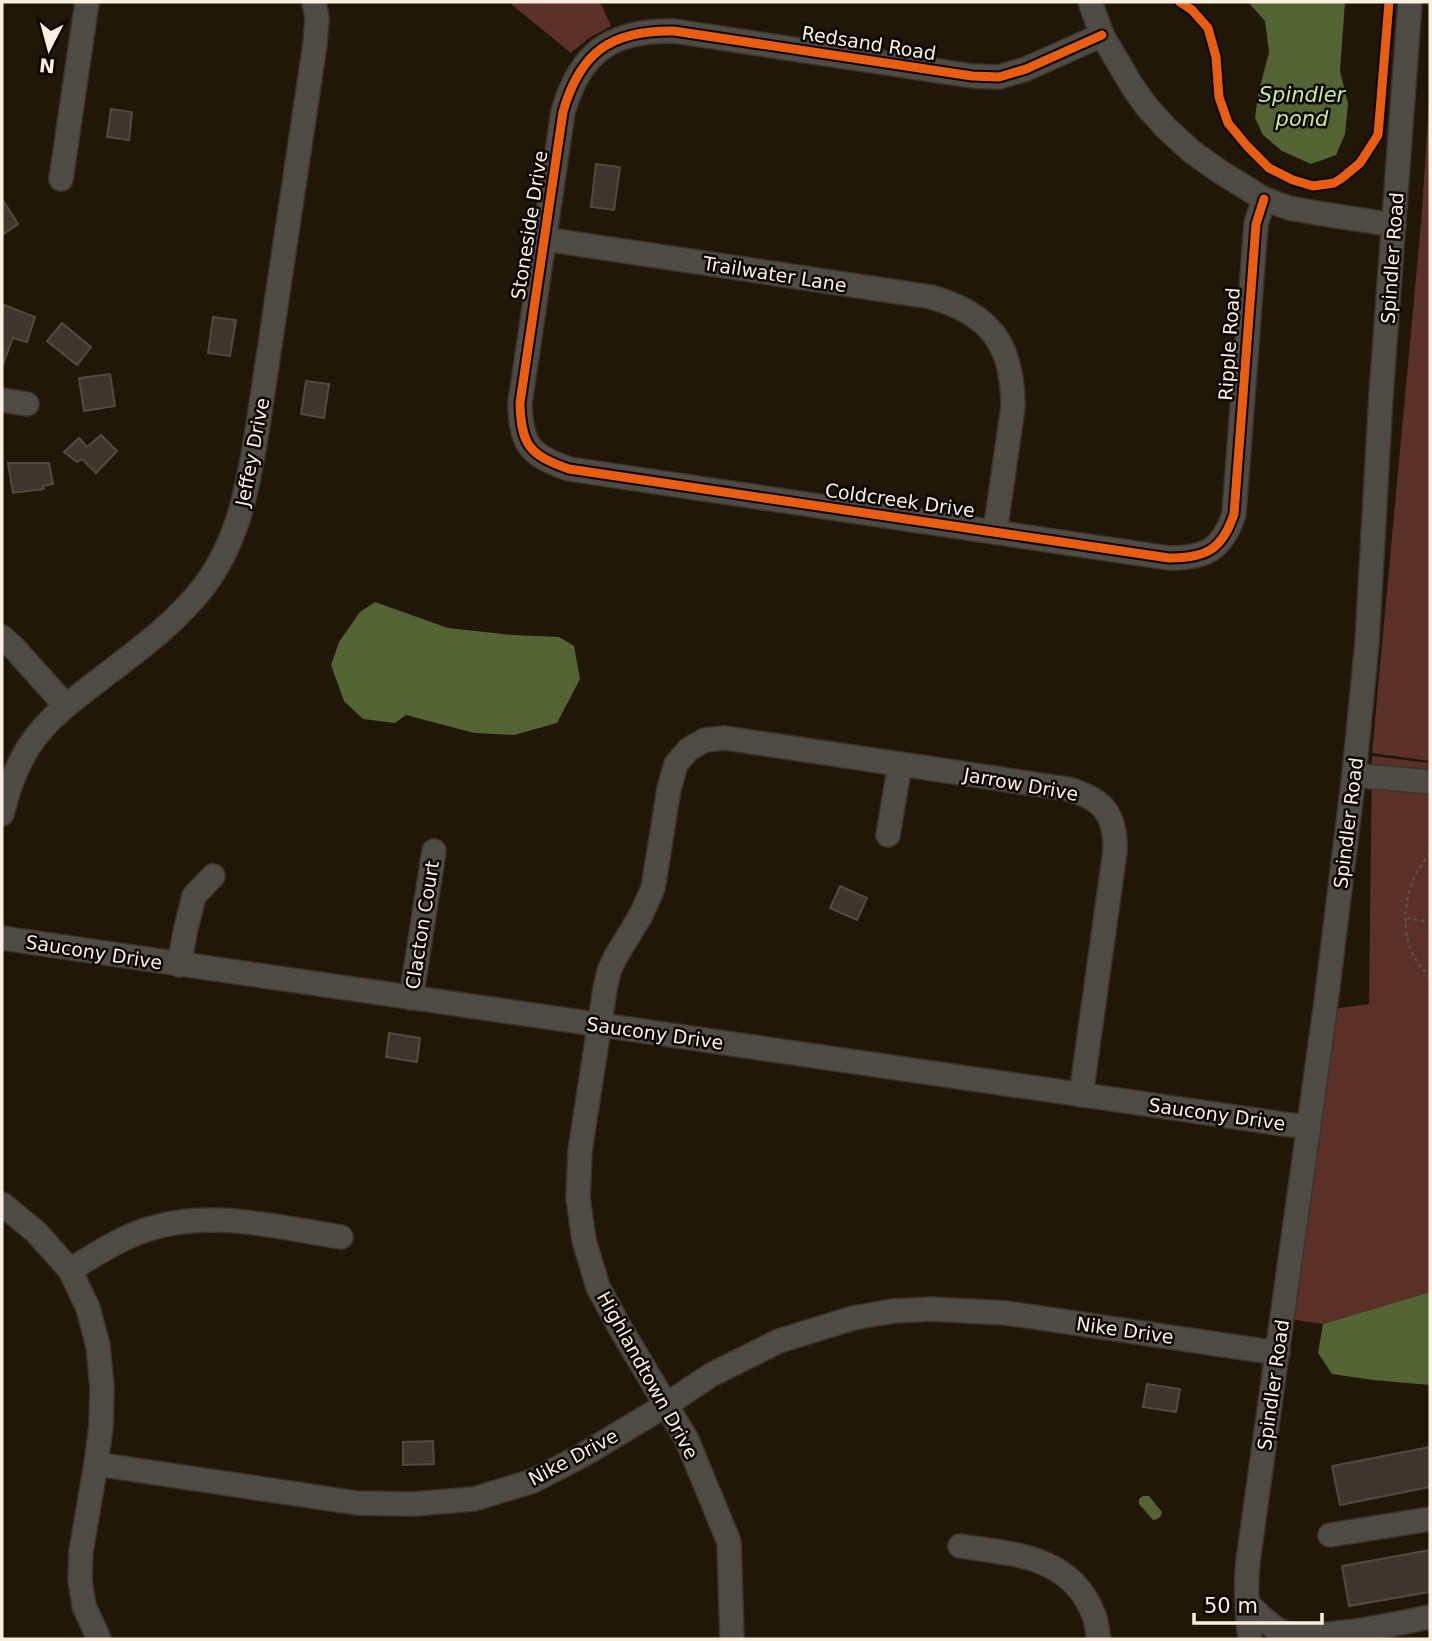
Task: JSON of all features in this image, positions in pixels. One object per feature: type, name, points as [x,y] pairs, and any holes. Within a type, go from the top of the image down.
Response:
[{"type":"street","points":[[61,179],[87,2]]},
{"type":"street","name":"Jeffey Drive","points":[[2,814],[8,788],[21,759],[38,733],[66,706],[168,626],[206,583],[226,551],[240,513],[257,436],[315,44],[317,19],[314,2]]},
{"type":"street","points":[[1090,2],[1102,35],[1140,96],[1166,128],[1191,151],[1264,200],[1289,208],[1394,225]]},
{"type":"street","name":"Spindler Road","points":[[1251,1639],[1246,1581],[1248,1561],[1309,1126],[1354,775],[1367,643],[1381,395],[1410,2]]},
{"type":"street","name":"Redsand Road","points":[[624,37],[648,31],[674,31],[972,76],[999,77],[1026,69],[1102,35]]},
{"type":"street","name":"Stoneside Drive","points":[[527,442],[520,423],[520,403],[563,112],[570,88],[584,67],[600,49],[624,37]]},
{"type":"street","name":"Ripple Road","points":[[1236,492],[1255,224],[1264,200]]},
{"type":"street","name":"Trailwater Lane","points":[[544,239],[931,297],[967,310],[995,335],[1004,352],[1013,388],[1013,407],[995,532]]},
{"type":"street","points":[[2,400],[27,404]]},
{"type":"street","name":"Coldcreek Drive","points":[[527,442],[535,453],[545,460],[569,469],[1169,558],[1204,554],[1216,546],[1229,530],[1236,492]]},
{"type":"street","points":[[2,637],[66,706]]},
{"type":"street","name":"Jarrow Drive","points":[[689,748],[705,740],[725,738],[1068,789],[1087,794],[1108,812],[1116,835],[1115,851],[1081,1095]]},
{"type":"street","name":"Highlandtown Drive","points":[[689,748],[676,764],[672,776],[653,888],[609,971],[580,1151],[578,1198],[584,1240],[598,1287],[687,1440],[729,1542],[732,1639]]},
{"type":"street","points":[[888,835],[900,764]]},
{"type":"street","points":[[1354,775],[1430,782]]},
{"type":"street","name":"Clacton Court","points":[[411,998],[433,851]]},
{"type":"street","points":[[180,965],[194,896],[213,876]]},
{"type":"street","name":"Saucony Drive","points":[[2,939],[1309,1126]]},
{"type":"street","points":[[2,1204],[36,1232],[70,1270],[88,1308],[98,1346],[101,1426],[81,1551],[80,1579],[85,1606],[99,1639]]},
{"type":"street","points":[[70,1270],[107,1247],[154,1227],[188,1220],[226,1219],[341,1237]]},
{"type":"street","name":"Nike Drive","points":[[96,1464],[357,1503],[413,1504],[474,1499],[533,1481],[583,1455],[710,1375],[779,1341],[853,1318],[893,1311],[931,1309],[1006,1313],[1278,1353]]},
{"type":"street","points":[[1330,1535],[1430,1519]]},
{"type":"street","points":[[960,1546],[1017,1555],[1064,1573],[1082,1592],[1094,1614],[1099,1639]]},
{"type":"street","points":[[1247,1603],[1273,1627],[1303,1636],[1331,1637],[1430,1618]]},
{"type":"path","points":[[1430,854],[1420,867],[1406,906],[1408,938],[1413,955],[1430,978]]},
{"type":"path","points":[[1406,918],[1430,922]]},
{"type":"shaded area","points":[[600,2],[611,26],[589,38],[571,53],[511,4]]},
{"type":"shaded area","points":[[1430,90],[1430,761],[1372,753],[1421,224]]},
{"type":"shaded area","points":[[1372,756],[1430,763],[1430,1292],[1323,1324],[1283,1318],[1325,1010],[1369,1004]]},
{"type":"water","name":"Spindler pond","points":[[1248,2],[1345,2],[1340,71],[1348,104],[1345,134],[1336,155],[1311,164],[1282,151],[1263,135],[1255,118],[1269,52],[1265,21]]},
{"type":"water","points":[[375,602],[448,628],[559,637],[574,646],[580,679],[557,723],[514,735],[474,733],[406,715],[395,723],[363,719],[344,701],[331,665],[339,642],[360,612]]},
{"type":"water","points":[[1430,1292],[1430,1385],[1332,1374],[1318,1353],[1323,1324]]},
{"type":"water","points":[[1149,1496],[1162,1512],[1158,1518],[1153,1520],[1139,1504],[1139,1499]]},
{"type":"building","points":[[111,109],[132,112],[129,140],[107,137]]},
{"type":"building","points":[[596,164],[620,167],[614,210],[591,207]]},
{"type":"building","points":[[2,199],[18,224],[2,235]]},
{"type":"building","points":[[4,305],[35,317],[27,342],[13,338],[2,364],[2,314]]},
{"type":"building","points":[[213,317],[236,320],[230,356],[208,353]]},
{"type":"building","points":[[62,323],[91,347],[77,365],[47,341]]},
{"type":"building","points":[[110,374],[115,406],[84,411],[79,378]]},
{"type":"building","points":[[306,381],[329,384],[324,418],[301,414]]},
{"type":"building","points":[[101,435],[117,451],[96,473],[82,459],[77,462],[64,452],[79,438],[87,447]]},
{"type":"building","points":[[8,463],[49,463],[53,484],[43,486],[44,489],[13,493]]},
{"type":"building","points":[[840,886],[867,898],[857,920],[830,908]]},
{"type":"building","points":[[389,1033],[420,1038],[417,1062],[386,1057]]},
{"type":"building","points":[[1147,1384],[1180,1389],[1176,1412],[1143,1407]]},
{"type":"building","points":[[433,1441],[434,1464],[403,1465],[403,1442]]},
{"type":"building","points":[[1430,1447],[1430,1487],[1340,1505],[1332,1466]]},
{"type":"building","points":[[1430,1550],[1430,1592],[1349,1606],[1342,1566]]},
{"type":"cycle path","points":[[1180,2],[1192,10],[1208,28],[1216,57],[1219,97],[1228,123],[1269,168],[1313,186],[1334,183],[1342,178],[1360,163],[1378,135],[1389,2]]},
{"type":"cycle path","points":[[1102,35],[1026,69],[999,77],[972,76],[674,31],[632,35],[601,49],[579,74],[563,112],[520,403],[523,429],[530,447],[545,459],[569,469],[1169,558],[1203,554],[1218,544],[1234,514],[1256,224],[1264,199]]}]
